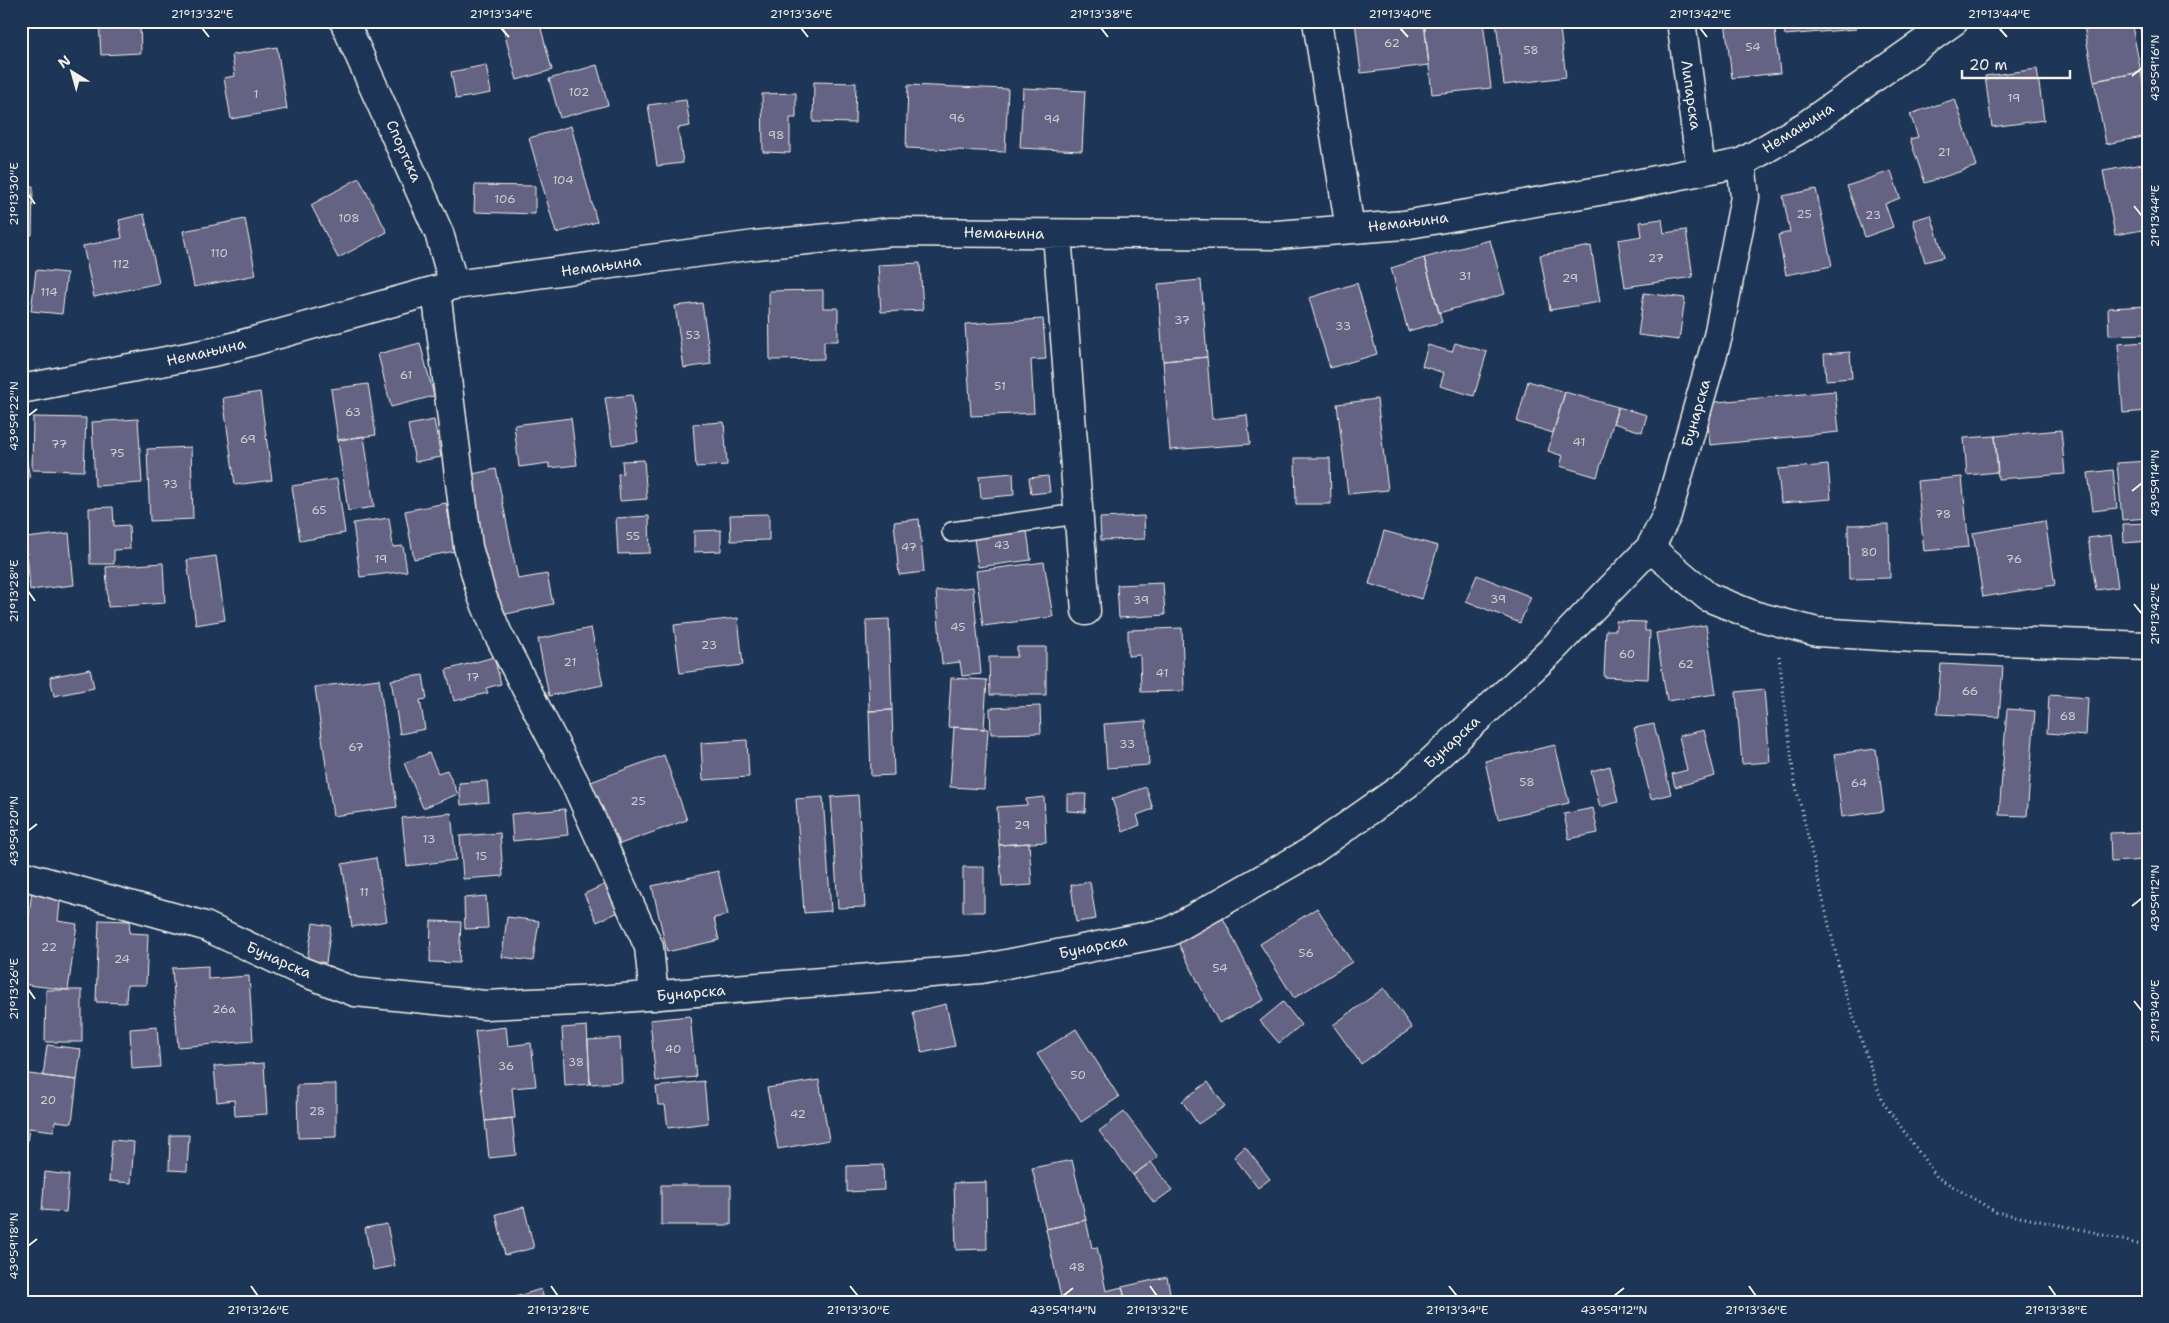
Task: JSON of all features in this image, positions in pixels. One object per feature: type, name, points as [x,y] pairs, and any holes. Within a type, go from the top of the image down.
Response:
[{"type":"street","name":"Спортска","points":[[344,21],[439,233],[446,288],[444,365],[468,547],[475,575],[496,632],[578,789],[649,947],[654,996]]},
{"type":"street","points":[[1317,21],[1350,229]]},
{"type":"street","name":"Липарска","points":[[1681,21],[1701,169]]},
{"type":"street","name":"Немањина","points":[[21,389],[218,352],[446,288],[755,245],[891,232],[1277,235],[1414,223],[1616,188],[1701,169],[1741,163],[1805,126],[1954,21]]},
{"type":"street","name":"Бунарска","points":[[21,875],[205,926],[301,971],[355,992],[485,1005],[654,996],[981,969],[1169,932],[1310,852],[1407,784],[1550,652],[1650,548],[1667,515],[1718,336],[1745,197],[1741,163]]},
{"type":"street","points":[[1057,234],[1077,514],[1086,611]]},
{"type":"street","points":[[1650,548],[1708,597],[1775,621],[1817,632],[1914,638],[2148,646]]},
{"type":"lane","points":[[952,532],[1077,514]]},
{"type":"path","points":[[1775,621],[1794,778],[1845,992],[1882,1101],[1937,1176],[1996,1212],[2093,1232],[2148,1247]]},
{"type":"building","points":[[99,21],[140,21],[141,53],[101,55]]},
{"type":"building","points":[[501,21],[539,21],[552,70],[517,80]]},
{"type":"building","points":[[748,21],[772,21],[772,26],[748,28]]},
{"type":"building","points":[[1023,21],[1072,21],[1072,24],[1023,23]]},
{"type":"building","points":[[1355,21],[1424,21],[1429,65],[1361,73]]},
{"type":"building","points":[[1424,21],[1483,21],[1491,88],[1432,94]]},
{"type":"building","points":[[1559,21],[1566,77],[1504,85],[1496,22]]},
{"type":"building","points":[[1725,21],[1774,21],[1780,73],[1732,78]]},
{"type":"building","points":[[1783,21],[1855,21],[1856,29],[1785,35]]},
{"type":"building","points":[[2083,21],[2131,21],[2141,72],[2094,81]]},
{"type":"building","points":[[2148,21],[2148,75],[2139,22]]},
{"type":"building","points":[[277,47],[287,109],[231,119],[224,78],[235,76],[232,55]]},
{"type":"building","points":[[486,65],[491,93],[456,99],[451,72]]},
{"type":"building","points":[[597,65],[608,105],[560,118],[549,79]]},
{"type":"building","points":[[2037,69],[2044,120],[1992,127],[1985,76]]},
{"type":"building","points":[[2141,72],[2148,109],[2148,136],[2106,144],[2094,81]]},
{"type":"building","points":[[814,82],[856,83],[855,123],[813,122]]},
{"type":"building","points":[[908,85],[1008,89],[1005,152],[906,148]]},
{"type":"building","points":[[1023,88],[1085,91],[1082,151],[1020,148]]},
{"type":"building","points":[[796,93],[796,118],[790,118],[790,153],[763,152],[762,94]]},
{"type":"building","points":[[1955,99],[1977,166],[1925,183],[1910,139],[1918,137],[1910,114]]},
{"type":"building","points":[[686,100],[690,126],[678,128],[683,163],[657,166],[648,105]]},
{"type":"building","points":[[571,126],[597,222],[556,233],[529,138]]},
{"type":"building","points":[[2148,163],[2148,229],[2115,235],[2103,171]]},
{"type":"building","points":[[1891,171],[1900,198],[1885,204],[1893,227],[1865,237],[1847,186]]},
{"type":"building","points":[[359,178],[387,232],[338,258],[311,205]]},
{"type":"building","points":[[475,185],[535,186],[535,214],[474,212]]},
{"type":"building","points":[[21,186],[33,186],[32,235],[21,234]]},
{"type":"building","points":[[1816,189],[1832,266],[1786,275],[1778,235],[1790,232],[1783,196]]},
{"type":"building","points":[[144,214],[159,283],[94,297],[83,246],[122,238],[119,220]]},
{"type":"building","points":[[1931,215],[1944,257],[1925,262],[1913,220]]},
{"type":"building","points":[[245,219],[256,275],[194,287],[183,231]]},
{"type":"building","points":[[1662,219],[1664,233],[1686,230],[1693,277],[1625,287],[1618,240],[1642,236],[1640,222]]},
{"type":"building","points":[[1490,240],[1505,294],[1439,313],[1424,258]]},
{"type":"building","points":[[1591,246],[1600,302],[1550,310],[1540,255]]},
{"type":"building","points":[[1424,258],[1442,322],[1408,331],[1391,268]]},
{"type":"building","points":[[920,263],[923,310],[881,312],[878,265]]},
{"type":"building","points":[[36,270],[67,273],[62,314],[31,311]]},
{"type":"building","points":[[1201,280],[1207,357],[1163,361],[1158,284]]},
{"type":"building","points":[[1357,283],[1377,354],[1330,368],[1309,298]]},
{"type":"building","points":[[823,290],[823,308],[838,308],[838,341],[824,341],[824,359],[770,360],[769,291]]},
{"type":"building","points":[[1644,293],[1685,298],[1679,340],[1638,335]]},
{"type":"building","points":[[702,303],[711,364],[684,368],[675,306]]},
{"type":"building","points":[[2148,306],[2148,334],[2109,335],[2108,308]]},
{"type":"building","points":[[1043,319],[1046,359],[1031,360],[1034,413],[971,416],[965,324]]},
{"type":"building","points":[[2145,342],[2148,411],[2123,413],[2118,344]]},
{"type":"building","points":[[420,343],[434,396],[391,407],[378,354]]},
{"type":"building","points":[[1455,343],[1487,352],[1474,396],[1440,386],[1444,373],[1422,366],[1428,345],[1452,352]]},
{"type":"building","points":[[1850,352],[1852,378],[1826,380],[1824,354]]},
{"type":"building","points":[[1207,357],[1212,419],[1247,415],[1250,444],[1170,450],[1163,361]]},
{"type":"building","points":[[1528,381],[1565,392],[1553,433],[1517,422]]},
{"type":"building","points":[[368,384],[376,435],[338,440],[331,389]]},
{"type":"building","points":[[1835,391],[1839,432],[1710,445],[1706,403]]},
{"type":"building","points":[[260,392],[272,480],[235,485],[223,398]]},
{"type":"building","points":[[1565,392],[1618,407],[1597,477],[1560,466],[1563,456],[1548,451]]},
{"type":"building","points":[[632,395],[638,442],[612,445],[605,398]]},
{"type":"building","points":[[1377,399],[1388,490],[1348,494],[1337,404]]},
{"type":"building","points":[[1618,407],[1647,415],[1642,432],[1613,423]]},
{"type":"building","points":[[33,417],[86,418],[84,471],[32,470]]},
{"type":"building","points":[[571,418],[577,465],[549,468],[549,463],[519,467],[514,425]]},
{"type":"building","points":[[138,419],[142,483],[95,486],[92,422]]},
{"type":"building","points":[[434,420],[441,457],[415,462],[408,425]]},
{"type":"building","points":[[724,422],[727,465],[696,467],[693,424]]},
{"type":"building","points":[[2061,430],[2065,474],[1998,479],[1995,436]]},
{"type":"building","points":[[21,431],[30,478],[21,480]]},
{"type":"building","points":[[364,436],[374,507],[348,511],[338,440]]},
{"type":"building","points":[[1995,436],[1998,472],[1967,475],[1964,438]]},
{"type":"building","points":[[191,447],[193,519],[150,521],[147,449]]},
{"type":"building","points":[[1295,458],[1330,458],[1331,504],[1296,504]]},
{"type":"building","points":[[644,460],[647,499],[620,501],[618,474],[623,473],[622,461]]},
{"type":"building","points":[[2148,461],[2148,518],[2122,520],[2117,463]]},
{"type":"building","points":[[1828,465],[1831,499],[1781,503],[1778,469]]},
{"type":"building","points":[[496,469],[518,579],[547,574],[553,604],[497,616],[468,475]]},
{"type":"building","points":[[2113,470],[2117,508],[2093,511],[2088,473]]},
{"type":"building","points":[[1013,473],[1014,495],[981,498],[979,476]]},
{"type":"building","points":[[1048,476],[1050,492],[1031,494],[1029,478]]},
{"type":"building","points":[[1962,477],[1969,547],[1924,551],[1917,481]]},
{"type":"building","points":[[337,479],[345,533],[300,541],[292,486]]},
{"type":"building","points":[[446,503],[455,551],[414,559],[405,511]]},
{"type":"building","points":[[113,507],[114,526],[129,525],[130,549],[114,550],[114,564],[90,564],[89,508]]},
{"type":"building","points":[[769,514],[769,540],[731,541],[730,515]]},
{"type":"building","points":[[649,516],[650,553],[618,554],[616,518]]},
{"type":"building","points":[[1144,516],[1145,539],[1101,540],[1100,518]]},
{"type":"building","points":[[389,518],[393,547],[403,546],[407,571],[360,577],[353,523]]},
{"type":"building","points":[[919,519],[924,572],[899,575],[894,522]]},
{"type":"building","points":[[2045,521],[2055,585],[1983,597],[1973,533]]},
{"type":"building","points":[[1026,523],[1031,560],[978,567],[973,531]]},
{"type":"building","points":[[2148,523],[2148,541],[2124,543],[2123,524]]},
{"type":"building","points":[[1889,524],[1890,578],[1849,579],[1848,525]]},
{"type":"building","points":[[721,530],[721,551],[694,552],[694,531]]},
{"type":"building","points":[[1384,531],[1438,546],[1422,599],[1369,584]]},
{"type":"building","points":[[69,533],[74,585],[30,590],[26,538]]},
{"type":"building","points":[[2111,535],[2118,587],[2096,590],[2088,538]]},
{"type":"building","points":[[216,556],[225,620],[196,625],[187,560]]},
{"type":"building","points":[[1044,562],[1053,617],[983,626],[976,571]]},
{"type":"building","points":[[163,563],[165,603],[108,607],[106,567]]},
{"type":"building","points":[[1477,575],[1531,597],[1520,623],[1466,601]]},
{"type":"building","points":[[1163,583],[1165,615],[1119,618],[1117,585]]},
{"type":"building","points":[[973,587],[981,674],[962,676],[960,662],[942,664],[936,591]]},
{"type":"building","points":[[738,618],[743,665],[680,673],[674,625]]},
{"type":"building","points":[[889,619],[892,710],[869,711],[866,620]]},
{"type":"building","points":[[1616,621],[1645,622],[1645,631],[1650,631],[1648,679],[1604,677],[1606,630],[1616,630]]},
{"type":"building","points":[[1706,625],[1716,694],[1667,701],[1656,633]]},
{"type":"building","points":[[591,628],[603,685],[549,696],[538,639]]},
{"type":"building","points":[[1182,628],[1184,691],[1141,692],[1140,655],[1128,656],[1128,630]]},
{"type":"building","points":[[1017,647],[1046,647],[1046,695],[990,695],[989,657],[1017,657]]},
{"type":"building","points":[[494,657],[501,684],[486,688],[488,693],[454,701],[446,670]]},
{"type":"building","points":[[1941,664],[2003,667],[1999,717],[1937,714]]},
{"type":"building","points":[[90,669],[94,688],[54,696],[50,677]]},
{"type":"building","points":[[423,675],[427,699],[420,700],[425,729],[400,734],[391,680]]},
{"type":"building","points":[[951,678],[987,680],[984,729],[948,727]]},
{"type":"building","points":[[379,679],[397,807],[333,816],[315,687]]},
{"type":"building","points":[[1764,689],[1770,762],[1742,764],[1736,692]]},
{"type":"building","points":[[2049,695],[2088,698],[2086,736],[2047,733]]},
{"type":"building","points":[[1040,706],[1041,733],[991,734],[990,708]]},
{"type":"building","points":[[2007,709],[2035,711],[2027,816],[1999,815]]},
{"type":"building","points":[[892,710],[894,775],[871,776],[869,711]]},
{"type":"building","points":[[1146,721],[1149,765],[1107,768],[1104,724]]},
{"type":"building","points":[[1654,724],[1671,794],[1651,799],[1634,728]]},
{"type":"building","points":[[954,727],[988,729],[984,789],[950,787]]},
{"type":"building","points":[[1704,730],[1715,776],[1675,787],[1672,774],[1687,770],[1679,736]]},
{"type":"building","points":[[747,740],[749,777],[703,780],[701,743]]},
{"type":"building","points":[[1555,745],[1569,803],[1498,819],[1485,761]]},
{"type":"building","points":[[1876,749],[1884,811],[1842,817],[1834,754]]},
{"type":"building","points":[[429,753],[438,773],[447,770],[458,794],[423,808],[404,763]]},
{"type":"building","points":[[664,755],[687,820],[620,844],[616,834],[607,837],[588,783]]},
{"type":"building","points":[[1610,766],[1618,802],[1600,807],[1591,771]]},
{"type":"building","points":[[487,781],[489,802],[461,805],[459,783]]},
{"type":"building","points":[[1146,787],[1153,809],[1137,815],[1140,825],[1123,832],[1112,799]]},
{"type":"building","points":[[1067,794],[1086,794],[1085,812],[1067,811]]},
{"type":"building","points":[[858,795],[865,907],[838,908],[831,797]]},
{"type":"building","points":[[823,797],[831,911],[804,913],[796,799]]},
{"type":"building","points":[[1044,797],[1046,842],[999,845],[997,807],[1027,805],[1026,799]]},
{"type":"building","points":[[1593,808],[1598,833],[1569,839],[1564,814]]},
{"type":"building","points":[[565,809],[568,835],[513,841],[511,814]]},
{"type":"building","points":[[451,813],[456,860],[407,866],[402,818]]},
{"type":"building","points":[[2144,832],[2145,860],[2111,862],[2110,833]]},
{"type":"building","points":[[500,833],[503,876],[463,879],[460,836]]},
{"type":"building","points":[[1029,843],[1032,885],[1002,887],[999,845]]},
{"type":"building","points":[[376,858],[387,921],[352,927],[342,864]]},
{"type":"building","points":[[963,867],[984,867],[984,912],[963,912]]},
{"type":"building","points":[[718,871],[728,915],[714,918],[719,940],[667,952],[652,886]]},
{"type":"building","points":[[1090,882],[1096,919],[1076,922],[1071,885]]},
{"type":"building","points":[[608,883],[621,911],[597,922],[584,894]]},
{"type":"building","points":[[32,890],[61,894],[58,921],[77,924],[68,990],[21,984]]},
{"type":"building","points":[[486,896],[488,928],[465,929],[464,898]]},
{"type":"building","points":[[1317,908],[1352,962],[1294,998],[1260,944]]},
{"type":"building","points":[[1221,914],[1264,1000],[1219,1023],[1175,937]]},
{"type":"building","points":[[507,917],[539,921],[533,961],[502,957]]},
{"type":"building","points":[[99,920],[130,921],[129,933],[148,934],[146,985],[127,985],[126,1003],[96,1002]]},
{"type":"building","points":[[431,921],[461,922],[459,963],[430,962]]},
{"type":"building","points":[[313,923],[331,926],[326,963],[307,960]]},
{"type":"building","points":[[208,966],[208,979],[249,976],[253,1041],[178,1047],[172,968]]},
{"type":"building","points":[[1384,988],[1412,1028],[1361,1064],[1333,1025]]},
{"type":"building","points":[[46,990],[82,990],[82,1042],[45,1042]]},
{"type":"building","points":[[1283,1002],[1301,1025],[1279,1043],[1260,1021]]},
{"type":"building","points":[[946,1004],[955,1046],[922,1053],[913,1012]]},
{"type":"building","points":[[690,1016],[696,1077],[656,1081],[650,1020]]},
{"type":"building","points":[[587,1026],[590,1084],[565,1086],[562,1028]]},
{"type":"building","points":[[157,1027],[160,1067],[132,1069],[130,1029]]},
{"type":"building","points":[[506,1027],[508,1046],[531,1043],[536,1086],[512,1088],[515,1118],[485,1121],[475,1031]]},
{"type":"building","points":[[1076,1029],[1119,1097],[1081,1122],[1037,1054]]},
{"type":"building","points":[[620,1038],[622,1082],[590,1084],[588,1040]]},
{"type":"building","points":[[47,1045],[81,1049],[77,1080],[43,1076]]},
{"type":"building","points":[[264,1063],[267,1114],[235,1116],[234,1100],[217,1102],[214,1066]]},
{"type":"building","points":[[21,1073],[77,1080],[72,1123],[55,1121],[54,1131],[29,1128],[27,1143],[21,1142]]},
{"type":"building","points":[[819,1080],[829,1140],[778,1149],[767,1088]]},
{"type":"building","points":[[704,1081],[708,1123],[668,1128],[665,1105],[658,1105],[656,1087]]},
{"type":"building","points":[[1208,1082],[1225,1106],[1198,1124],[1182,1101]]},
{"type":"building","points":[[336,1084],[336,1137],[298,1138],[297,1085]]},
{"type":"building","points":[[1124,1112],[1158,1157],[1133,1175],[1099,1131]]},
{"type":"building","points":[[512,1118],[516,1155],[489,1158],[485,1121]]},
{"type":"building","points":[[170,1135],[189,1135],[187,1171],[169,1170]]},
{"type":"building","points":[[112,1140],[134,1142],[131,1183],[109,1181]]},
{"type":"building","points":[[1245,1147],[1270,1179],[1258,1188],[1234,1157]]},
{"type":"building","points":[[1072,1160],[1086,1220],[1046,1229],[1032,1168]]},
{"type":"building","points":[[1151,1162],[1172,1190],[1154,1203],[1133,1175]]},
{"type":"building","points":[[883,1165],[884,1190],[847,1192],[847,1166]]},
{"type":"building","points":[[45,1172],[69,1175],[66,1212],[42,1210]]},
{"type":"building","points":[[986,1182],[987,1249],[956,1250],[954,1183]]},
{"type":"building","points":[[661,1185],[731,1185],[731,1225],[661,1225]]},
{"type":"building","points":[[524,1207],[534,1248],[505,1255],[496,1214]]},
{"type":"building","points":[[1086,1220],[1092,1248],[1097,1247],[1106,1291],[1122,1287],[1126,1302],[1062,1302],[1046,1229]]},
{"type":"building","points":[[387,1224],[395,1266],[373,1270],[365,1228]]},
{"type":"building","points":[[1167,1277],[1172,1302],[1126,1302],[1122,1287]]},
{"type":"building","points":[[541,1289],[545,1302],[517,1302],[515,1297]]}]
